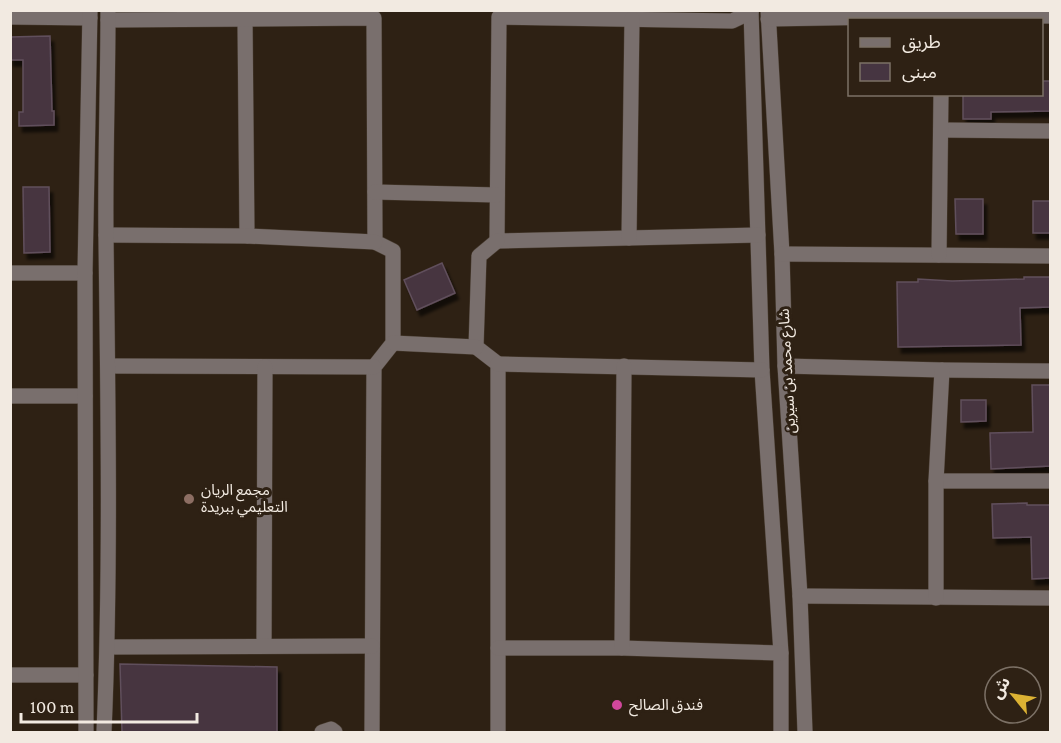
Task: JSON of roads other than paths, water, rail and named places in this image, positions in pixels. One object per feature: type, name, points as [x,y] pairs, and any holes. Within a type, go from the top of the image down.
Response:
[{"type":"street","points":[[497,241],[499,17],[732,21],[751,11]]},
{"type":"street","name":"شارع محمد بن سيرين","points":[[751,11],[762,370],[781,653],[782,732]]},
{"type":"street","points":[[10,17],[90,14],[85,273],[86,732]]},
{"type":"street","points":[[105,732],[108,647],[106,235],[108,15],[245,19],[374,18],[375,242]]},
{"type":"street","points":[[768,15],[943,18],[1050,16]]},
{"type":"street","name":"شارع محمد بن سيرين","points":[[768,15],[782,254],[785,366],[800,596],[805,732]]},
{"type":"street","points":[[245,19],[247,236]]},
{"type":"street","points":[[629,238],[632,20]]},
{"type":"street","points":[[939,255],[941,96]]},
{"type":"street","points":[[940,130],[1050,131]]},
{"type":"street","points":[[375,192],[497,195]]},
{"type":"street","points":[[106,235],[247,236],[375,242],[393,251],[393,344],[374,367],[372,732]]},
{"type":"street","points":[[476,346],[479,256],[497,241],[758,235]]},
{"type":"street","points":[[782,254],[1050,256]]},
{"type":"street","points":[[10,273],[85,273]]},
{"type":"street","points":[[393,344],[476,346],[498,364],[762,370]]},
{"type":"street","points":[[498,364],[498,732]]},
{"type":"street","points":[[108,366],[374,367]]},
{"type":"street","points":[[622,648],[624,366]]},
{"type":"street","points":[[785,366],[1050,371]]},
{"type":"street","points":[[264,646],[265,367]]},
{"type":"street","points":[[936,598],[936,481],[942,370]]},
{"type":"street","points":[[10,396],[85,396]]},
{"type":"street","points":[[936,481],[1050,481]]},
{"type":"street","points":[[800,596],[1050,598]]},
{"type":"street","points":[[108,647],[372,646]]},
{"type":"street","points":[[498,648],[622,648],[781,653]]},
{"type":"street","points":[[10,675],[86,675]]},
{"type":"street","points":[[322,732],[331,729],[335,732]]},
{"type":"place","name":"مجمع الريان التعليمي ببريدة","points":[[189,499]]},
{"type":"place","name":"فندق الصالح","points":[[617,705]]}]
